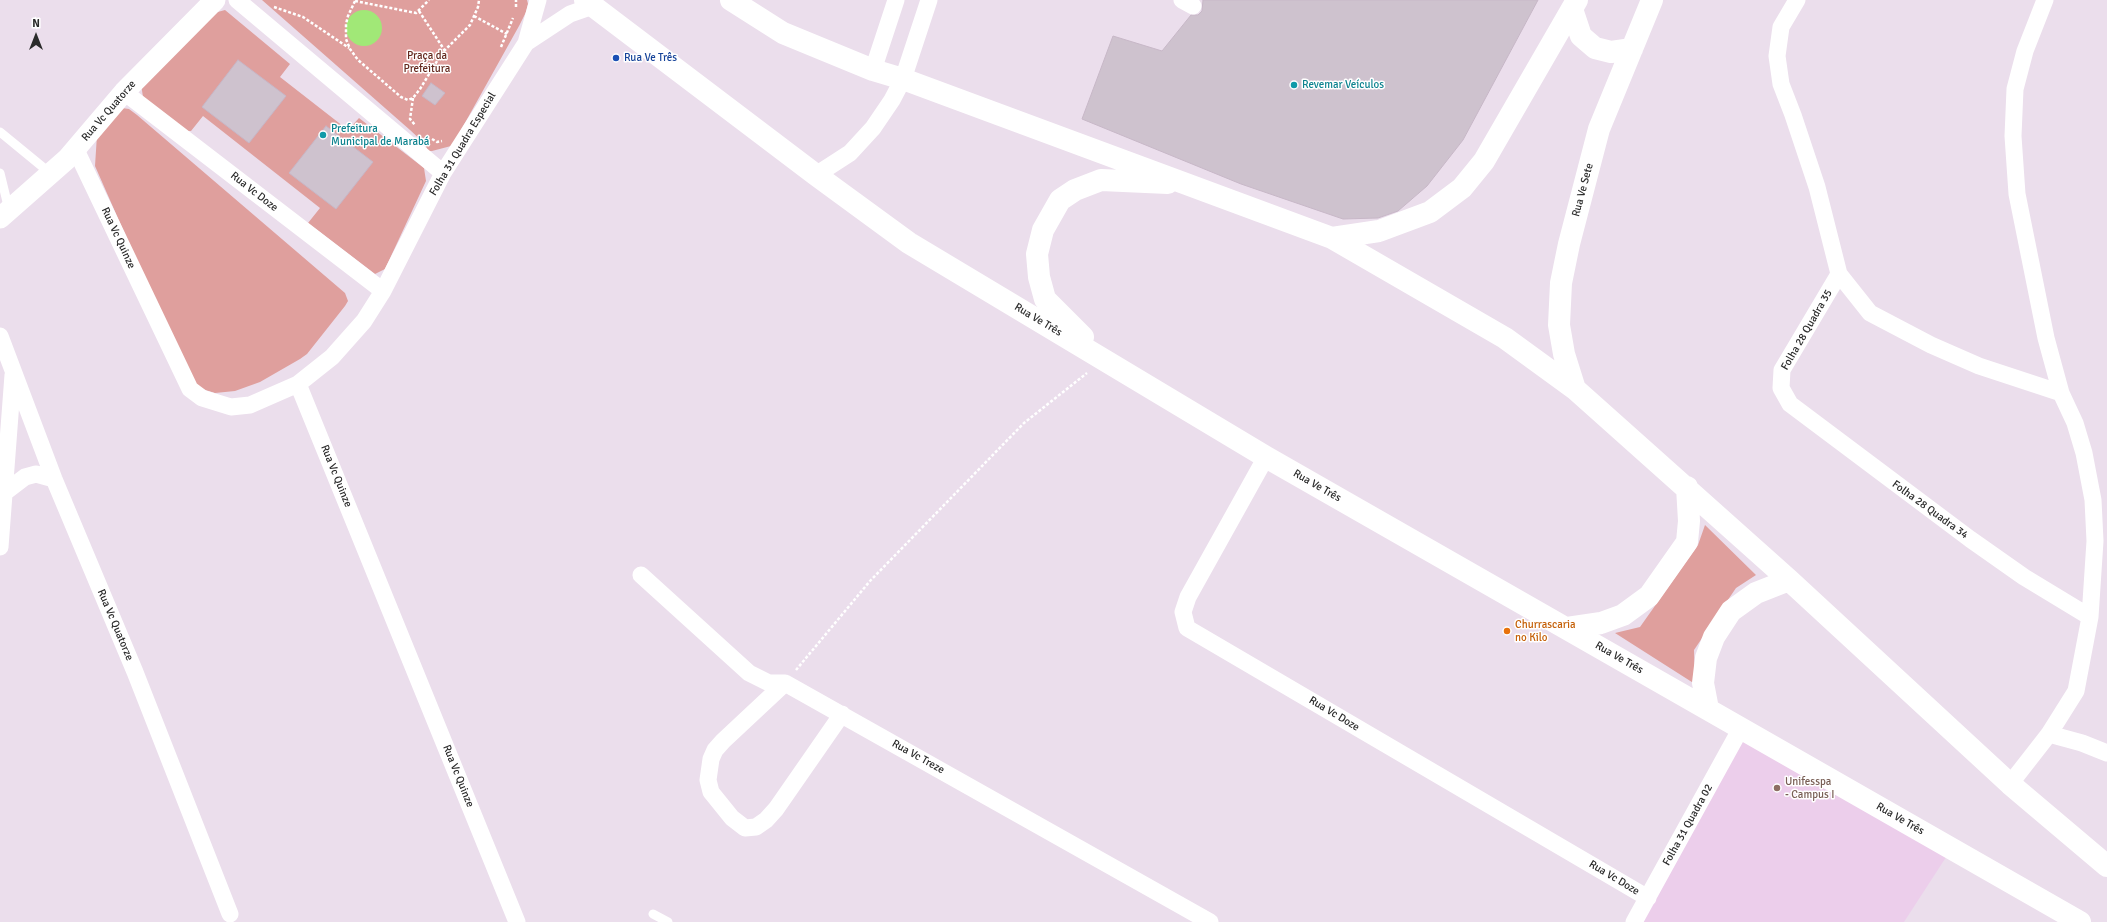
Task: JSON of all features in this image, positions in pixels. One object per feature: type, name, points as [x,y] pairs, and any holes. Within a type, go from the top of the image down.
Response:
[{"type":"main road","points":[[731,0],[783,33],[873,70],[903,79],[1332,238],[1505,338],[1575,389],[1790,580],[2010,784],[2107,866]]},
{"type":"main road","name":"Rua Ve Sete","points":[[1575,389],[1564,354],[1559,325],[1561,283],[1569,244],[1599,129],[1652,0]]},
{"type":"main road","name":"Rua Ve Três","points":[[590,2],[816,175],[909,243],[1105,359],[1266,457],[2080,922]]},
{"type":"main road","points":[[1574,4],[1581,36],[1595,48],[1611,52],[1632,49]]},
{"type":"main road","points":[[1332,238],[1379,231],[1430,212],[1462,188],[1484,161],[1574,4]]},
{"type":"main road","points":[[1105,359],[1045,299],[1039,277],[1037,254],[1043,230],[1060,200],[1075,190],[1101,180],[1187,183]]},
{"type":"main road","points":[[1566,628],[1600,623],[1623,615],[1649,596],[1687,542],[1689,521],[1686,487]]},
{"type":"main road","points":[[1708,709],[1703,683],[1706,658],[1714,637],[1731,611],[1756,593],[1790,580]]},
{"type":"street","name":"Rua Vc Quatorze","points":[[4,214],[76,150],[124,92],[215,0]]},
{"type":"street","points":[[237,0],[443,173]]},
{"type":"street","name":"Folha 31 Quadra Especial","points":[[298,384],[332,357],[364,321],[383,291],[443,173],[526,43],[538,0]]},
{"type":"street","points":[[873,70],[896,0]]},
{"type":"street","points":[[816,175],[850,153],[873,128],[892,100],[903,79],[929,0]]},
{"type":"street","points":[[1798,0],[1781,27],[1777,56],[1780,84],[1793,115],[1817,187],[1839,274],[1870,313],[1931,345],[1979,366],[2061,393]]},
{"type":"street","points":[[2010,784],[2049,734],[2076,691],[2090,617],[2095,541],[2093,500],[2075,423],[2061,393],[2046,338],[2017,194],[2013,136],[2014,89],[2025,51],[2045,0]]},
{"type":"street","name":"Folha 31 Quadra Especial","points":[[526,43],[590,2]]},
{"type":"street","name":"Rua Vc Doze","points":[[124,92],[383,291]]},
{"type":"street","name":"Rua Vc Quinze","points":[[76,150],[190,389],[202,398],[231,406],[250,405],[298,384],[517,922]]},
{"type":"street","name":"Folha 28 Quadra 35","points":[[1781,388],[1782,370],[1839,274]]},
{"type":"street","name":"Rua Vc Quatorze","points":[[0,336],[54,479],[140,685],[230,914]]},
{"type":"street","points":[[0,547],[14,370]]},
{"type":"street","name":"Folha 28 Quadra 34","points":[[1781,388],[1790,404],[1898,486],[2024,577],[2090,617]]},
{"type":"street","name":"Rua Vc Doze","points":[[1266,457],[1188,597],[1183,612],[1187,628],[1648,898]]},
{"type":"street","points":[[4,493],[25,476],[36,474],[54,479]]},
{"type":"street","name":"Rua Vc Treze","points":[[641,575],[749,673],[769,683],[785,683],[1210,922]]},
{"type":"street","points":[[785,683],[723,741],[715,750],[711,759],[708,780],[711,792],[732,818],[745,828],[756,827],[766,820],[776,809],[842,714]]},
{"type":"street","name":"Folha 31 Quadra 02","points":[[1634,922],[1741,728]]},
{"type":"street","points":[[2049,734],[2082,743],[2107,753]]},
{"type":"lane","points":[[0,132],[50,173]]},
{"type":"lane","points":[[0,173],[4,214]]},
{"type":"lane","points":[[654,914],[668,922]]},
{"type":"path","points":[[413,98],[408,100],[401,96],[358,60],[350,49],[346,39],[346,24],[354,1],[403,12],[416,13],[429,0]]},
{"type":"path","points":[[419,128],[410,119],[413,98],[445,51],[470,25],[479,0]]},
{"type":"path","points":[[498,53],[507,34],[516,7],[516,0]]},
{"type":"path","points":[[269,5],[303,17],[350,49]]},
{"type":"path","points":[[419,11],[445,51]]},
{"type":"path","points":[[474,16],[507,34]]},
{"type":"path","points":[[428,137],[437,142],[448,139]]},
{"type":"path","points":[[785,683],[870,581],[1024,423],[1105,359]]},
{"type":"shaded area","points":[[368,10],[377,15],[381,21],[381,35],[377,41],[368,46],[360,46],[351,41],[347,35],[346,24],[351,15],[357,11]]},
{"type":"shaded area","name":"Unifesspa - Campus I","points":[[1741,728],[1952,848],[1904,922],[1633,922]]},
{"type":"green space","name":"Praça da Prefeitura","points":[[262,0],[527,0],[528,4],[519,26],[456,139],[451,146],[428,151],[425,144],[410,130]]},
{"type":"green space","points":[[225,10],[290,64],[280,77],[348,130],[359,118],[424,168],[426,181],[385,269],[375,274],[308,223],[320,208],[203,116],[191,131],[185,131],[143,97],[141,84],[214,13]]},
{"type":"green space","points":[[122,108],[129,109],[137,115],[345,293],[348,301],[345,306],[307,354],[260,382],[235,391],[215,393],[199,388],[186,373],[95,166],[97,135]]},
{"type":"green space","points":[[1705,525],[1756,575],[1736,588],[1694,650],[1695,684],[1615,633],[1640,627],[1698,545]]},
{"type":"building","name":"Revemar Veículos","points":[[1203,0],[1538,0],[1463,140],[1427,186],[1398,211],[1378,218],[1343,219],[1241,184],[1082,119],[1113,36],[1162,51],[1191,15],[1198,15],[1202,11]]},
{"type":"building","points":[[238,60],[286,96],[249,143],[202,107]]},
{"type":"building","points":[[431,83],[445,93],[435,105],[422,96]]},
{"type":"building","points":[[326,126],[373,162],[336,209],[289,173]]},
{"type":"place","name":"Rua Ve Três","points":[[616,58]]},
{"type":"place","name":"Revemar Veículos","points":[[1294,85]]},
{"type":"place","name":"Prefeitura Municipal de Marabá","points":[[323,135]]},
{"type":"place","name":"Churrascaria no Kilo","points":[[1507,631]]},
{"type":"place","name":"Unifesspa - Campus I","points":[[1777,788]]}]
